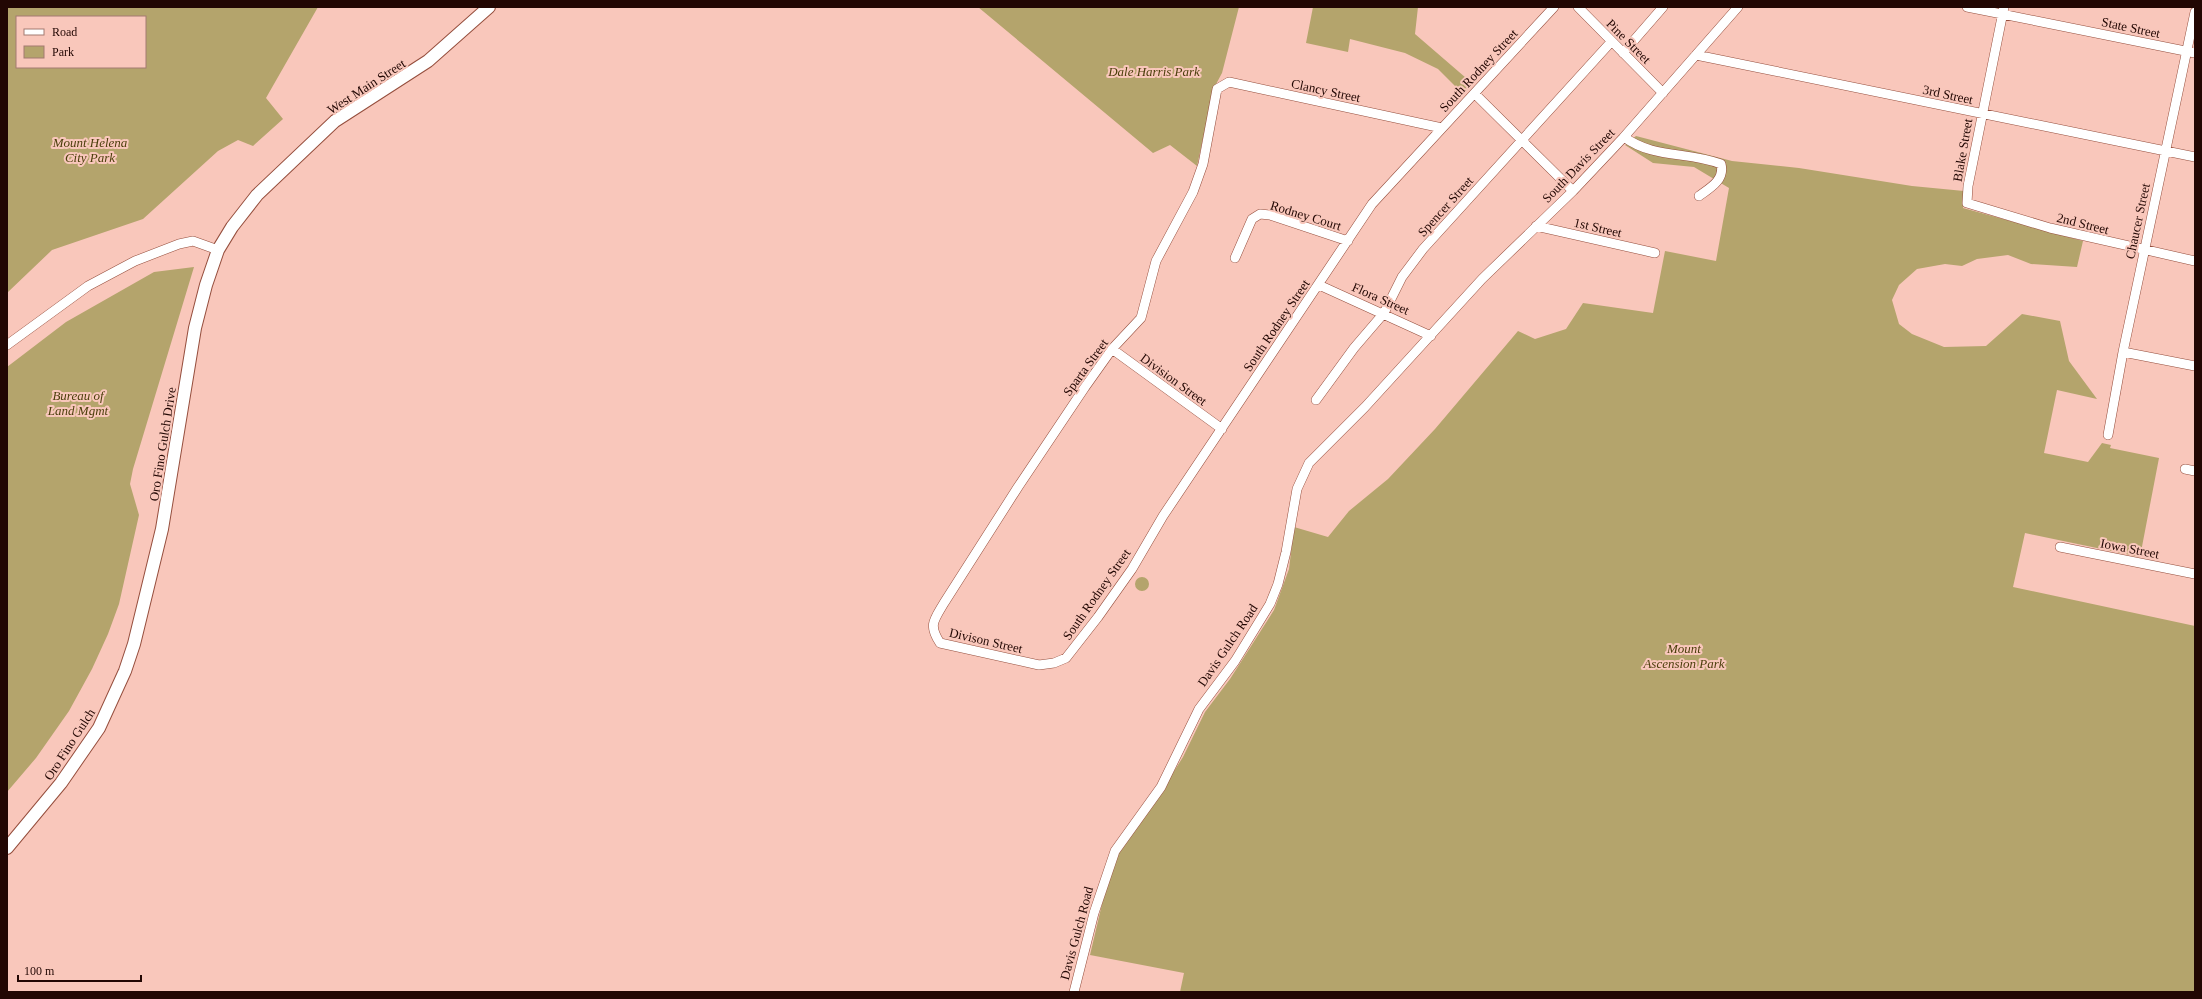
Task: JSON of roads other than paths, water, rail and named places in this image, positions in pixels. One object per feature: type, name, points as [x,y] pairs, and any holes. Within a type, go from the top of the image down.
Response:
[{"type":"street","name":"West Main Street","points":[[218,250],[232,227],[257,195],[335,121],[428,61],[489,7]]},
{"type":"street","name":"South Rodney Street","points":[[1039,665],[1054,663],[1066,658],[1097,618],[1372,204],[1554,7]]},
{"type":"street","name":"Pine Street","points":[[1578,7],[1662,93]]},
{"type":"street","points":[[1623,54],[1663,7]]},
{"type":"street","name":"South Davis Street","points":[[1431,336],[1482,279],[1573,191],[1624,137],[1738,7]]},
{"type":"street","name":"State Street","points":[[1967,7],[2003,10],[2191,52]]},
{"type":"street","name":"Blake Street","points":[[1967,203],[1968,186],[2003,10]]},
{"type":"street","name":"Chaucer Street","points":[[2108,435],[2123,352],[2165,151],[2191,52],[2195,12]]},
{"type":"street","name":"Spencer Street","points":[[1316,400],[1354,348],[1384,313],[1402,277],[1423,249],[1611,42]]},
{"type":"street","name":"3rd Street","points":[[1696,55],[2195,157]]},
{"type":"street","name":"Clancy Street","points":[[1216,99],[1217,88],[1229,82],[1442,128]]},
{"type":"street","points":[[1475,94],[1523,139],[1573,191]]},
{"type":"street","name":"Sparta Street","points":[[933,632],[933,621],[1018,486],[1112,349],[1141,318],[1156,261],[1193,192],[1203,164],[1216,99]]},
{"type":"street","points":[[1624,137],[1638,147],[1656,152],[1704,157],[1721,164],[1721,176],[1716,183],[1699,196]]},
{"type":"street","name":"2nd Street","points":[[1967,203],[2050,228],[2144,251],[2195,261]]},
{"type":"street","name":"Rodney Court","points":[[1235,258],[1252,219],[1260,214],[1270,215],[1348,241]]},
{"type":"street","name":"1st Street","points":[[1536,226],[1654,253]]},
{"type":"street","points":[[7,345],[88,286],[135,261],[174,246],[193,241],[218,250]]},
{"type":"street","name":"Oro Fino Gulch Drive","points":[[134,644],[162,529],[195,328],[206,285],[218,250]]},
{"type":"street","name":"Flora Street","points":[[1319,285],[1384,313],[1431,336]]},
{"type":"street","name":"Davis Gulch Road","points":[[1074,992],[1096,906],[1115,851],[1161,787],[1199,709],[1235,661],[1270,604],[1281,574],[1295,498],[1305,470],[1314,456],[1351,422],[1431,336]]},
{"type":"street","name":"Division Street","points":[[1112,349],[1222,429]]},
{"type":"street","points":[[2123,352],[2195,366]]},
{"type":"street","points":[[2185,469],[2195,471]]},
{"type":"street","name":"Iowa Street","points":[[2060,547],[2195,574]]},
{"type":"street","name":"Divison Street","points":[[933,632],[940,643],[1039,665]]},
{"type":"street","name":"Oro Fino Gulch","points":[[7,848],[61,783],[99,728],[125,671],[134,644]]},
{"type":"park label","name":"Dale Harris Park","points":[[1154,71]]},
{"type":"park label","name":"Mount Helena City Park","points":[[90,150]]},
{"type":"park label","name":"Bureau of Land Mgmt","points":[[78,402]]},
{"type":"park label","name":"Mount Ascension Park","points":[[1684,656]]}]
